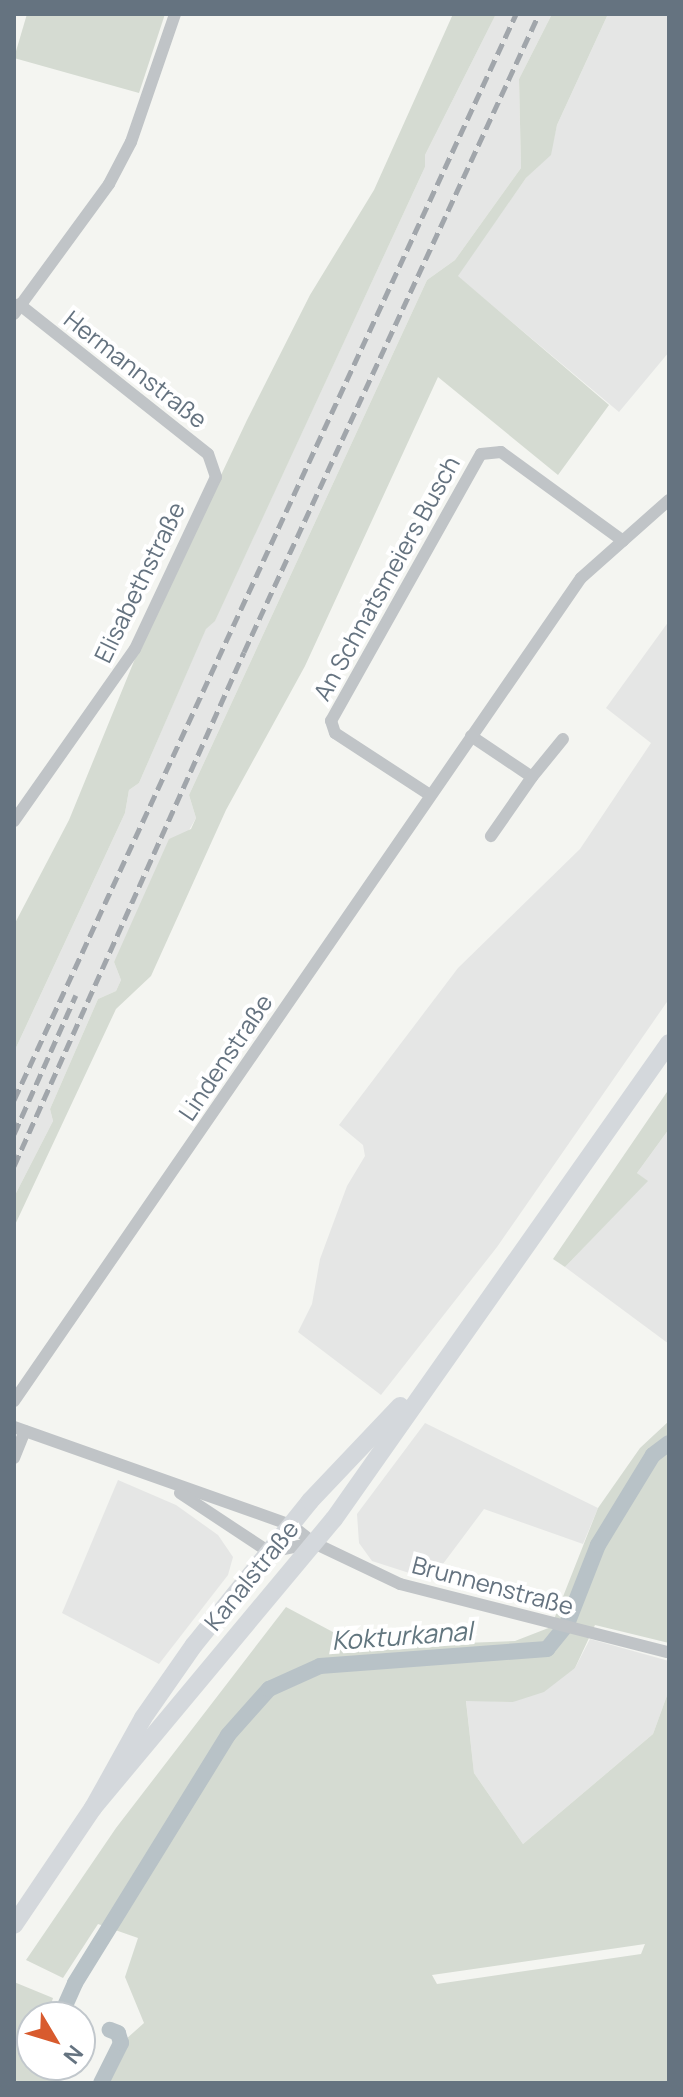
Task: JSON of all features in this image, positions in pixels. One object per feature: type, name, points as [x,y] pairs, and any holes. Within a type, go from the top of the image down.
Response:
[{"type":"main road","name":"Kanalstraße","points":[[93,1808],[314,1543],[669,1043]]},
{"type":"main road","name":"Kanalstraße","points":[[14,1925],[93,1808],[156,1698],[291,1525],[439,1365]]},
{"type":"street","points":[[16,309],[109,184],[131,142],[175,14]]},
{"type":"street","name":"Hermannstraße","points":[[16,309],[208,454],[216,477]]},
{"type":"street","name":"An Schnatsmeiers Busch","points":[[430,795],[335,733],[331,721],[481,454],[501,452],[623,541]]},
{"type":"street","name":"Elisabethstraße","points":[[14,821],[135,649],[216,477]]},
{"type":"street","name":"Lindenstraße","points":[[14,1401],[581,578],[669,500]]},
{"type":"street","points":[[471,736],[532,777]]},
{"type":"street","points":[[491,836],[563,739]]},
{"type":"street","points":[[14,1458],[20,1429]]},
{"type":"street","name":"Brunnenstraße","points":[[20,1429],[162,1483],[291,1525],[314,1543],[400,1584],[666,1652]]},
{"type":"street","name":"Brunnenstraße","points":[[162,1483],[269,1552]]},
{"type":"street","points":[[269,1552],[314,1543]]},
{"type":"shaded area","points":[[27,14],[165,14],[139,93],[14,58]]},
{"type":"shaded area","points":[[453,14],[496,14],[425,155],[425,167],[215,621],[206,629],[139,783],[129,790],[125,813],[14,1052],[14,925],[69,820],[139,649],[247,420],[310,295],[374,190]]},
{"type":"shaded area","points":[[496,14],[552,14],[519,79],[521,168],[455,260],[427,280],[189,795],[196,818],[114,962],[121,980],[116,991],[98,999],[50,1109],[53,1121],[14,1197],[14,1052],[125,813],[129,790],[139,783],[206,628],[215,620],[425,167],[425,155]]},
{"type":"shaded area","points":[[552,14],[608,14],[557,125],[551,155],[526,178],[458,276],[609,405],[558,475],[438,377],[305,666],[226,810],[151,976],[116,1009],[14,1227],[14,1197],[53,1121],[50,1109],[98,999],[116,991],[121,980],[114,962],[169,839],[191,829],[196,818],[189,795],[427,280],[455,260],[521,168],[519,79]]},
{"type":"shaded area","points":[[608,14],[669,14],[669,352],[619,412],[457,276],[526,178],[550,155],[557,125]]},
{"type":"shaded area","points":[[669,621],[669,999],[497,1247],[381,1395],[298,1332],[312,1304],[320,1259],[347,1186],[365,1156],[363,1145],[339,1125],[458,968],[580,849],[651,743],[606,708]]},
{"type":"shaded area","points":[[669,1089],[669,1129],[637,1173],[648,1181],[565,1267],[553,1259]]},
{"type":"shaded area","points":[[669,1129],[669,1344],[565,1267],[647,1181],[637,1173]]},
{"type":"shaded area","points":[[669,1421],[669,1643],[595,1625],[575,1668],[544,1692],[513,1702],[466,1701],[474,1773],[523,1844],[653,1734],[669,1690],[669,2083],[94,2083],[106,2057],[144,2023],[125,1977],[138,1938],[98,1924],[63,1978],[26,1960],[116,1828],[286,1607],[361,1647],[515,1641],[551,1627],[598,1508],[640,1448]],"holes":[[[645,1944],[641,1954],[437,1984],[432,1975]]]},
{"type":"shaded area","points":[[425,1423],[598,1508],[583,1544],[484,1509],[431,1580],[372,1561],[359,1543],[357,1514]]},
{"type":"shaded area","points":[[118,1480],[176,1505],[218,1535],[233,1557],[228,1575],[159,1664],[62,1613]]},
{"type":"shaded area","points":[[590,1639],[669,1661],[669,1690],[653,1734],[523,1844],[474,1773],[466,1700],[513,1702],[575,1668]]},
{"type":"shaded area","points":[[14,1982],[53,1998],[52,2001],[16,2001],[16,2081],[65,2083],[14,2083]]},
{"type":"waterway","name":"Kokturkanal","points":[[67,2001],[75,1983],[228,1735],[269,1689],[320,1666],[547,1649],[567,1624],[598,1545],[653,1455],[669,1443]]},
{"type":"waterway","name":"Kokturkanal","points":[[101,2083],[121,2043],[118,2033],[110,2030]]},
{"type":"railway","points":[[14,1100],[516,14]]},
{"type":"railway","points":[[14,1166],[244,652],[539,14]]},
{"type":"railway","points":[[14,1134],[76,995]]}]
